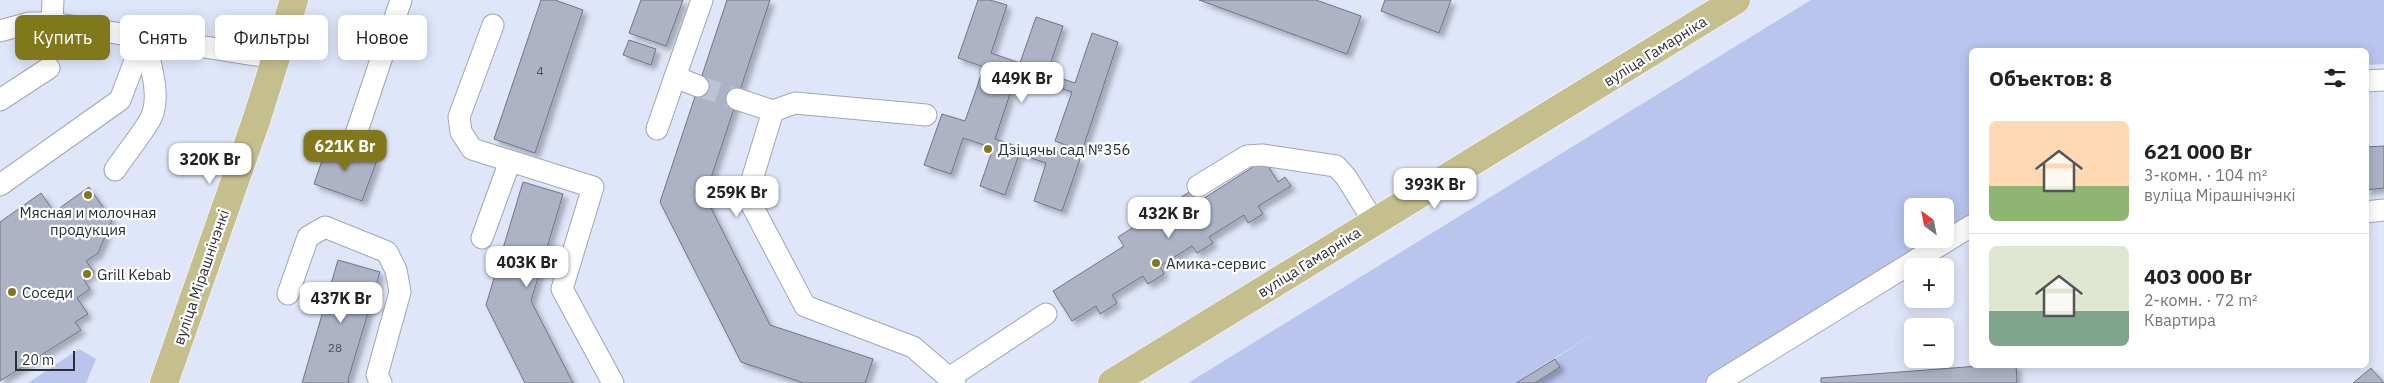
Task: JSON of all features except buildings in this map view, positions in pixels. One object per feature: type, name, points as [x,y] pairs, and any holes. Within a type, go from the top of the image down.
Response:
[{"type":"main road","name":"вуліца Мірашнічэнкі","points":[[289,15],[294,0]]},
{"type":"main road","name":"вуліца Гамарніка","points":[[1112,383],[1736,0]]},
{"type":"main road","name":"вуліца Мірашнічэнкі","points":[[164,383],[274,60]]},
{"type":"street","points":[[52,15],[53,0]]},
{"type":"street","points":[[356,134],[401,0]]},
{"type":"street","points":[[657,129],[702,0]]},
{"type":"street","points":[[493,25],[459,117],[461,132],[472,150],[593,187],[562,289],[612,383]]},
{"type":"street","points":[[0,31],[15,27]]},
{"type":"street","points":[[0,185],[120,100],[135,60]]},
{"type":"street","points":[[115,170],[151,117],[154,101],[153,80],[149,60]]},
{"type":"street","points":[[0,100],[49,68]]},
{"type":"street","points":[[675,77],[698,86]]},
{"type":"street","points":[[2369,81],[2384,80]]},
{"type":"street","points":[[737,99],[773,112],[794,103],[926,115]]},
{"type":"street","points":[[773,112],[747,196],[805,306],[913,347],[952,380],[1046,314]]},
{"type":"street","points":[[1198,186],[1247,156],[1262,155],[1336,166],[1346,177],[1374,222]]},
{"type":"street","points":[[482,238],[510,162]]},
{"type":"street","points":[[2369,212],[2384,210]]},
{"type":"street","points":[[288,294],[308,236],[325,227],[387,252],[396,270],[400,292],[377,375],[381,383]]},
{"type":"street","points":[[1716,383],[1969,227]]},
{"type":"shaded area","points":[[1811,0],[2384,0],[2384,64],[2369,65],[2369,48],[1969,48],[1969,217],[1954,226],[1954,198],[1904,198],[1904,248],[1920,248],[1703,383],[1517,383],[1606,326],[1515,383],[1188,383]]},
{"type":"shaded area","points":[[79,349],[96,359],[86,383],[28,383]]},
{"type":"tunnel","points":[[698,86],[737,99]]},
{"type":"place","name":"Дзіцячы сад №356","points":[[988,149]]},
{"type":"place","name":"Мясная и молочная продукция","points":[[88,195]]},
{"type":"place","name":"Амика-сервис","points":[[1156,263]]},
{"type":"place","name":"Grill Kebab","points":[[87,274]]},
{"type":"place","name":"Соседи","points":[[12,292]]}]
